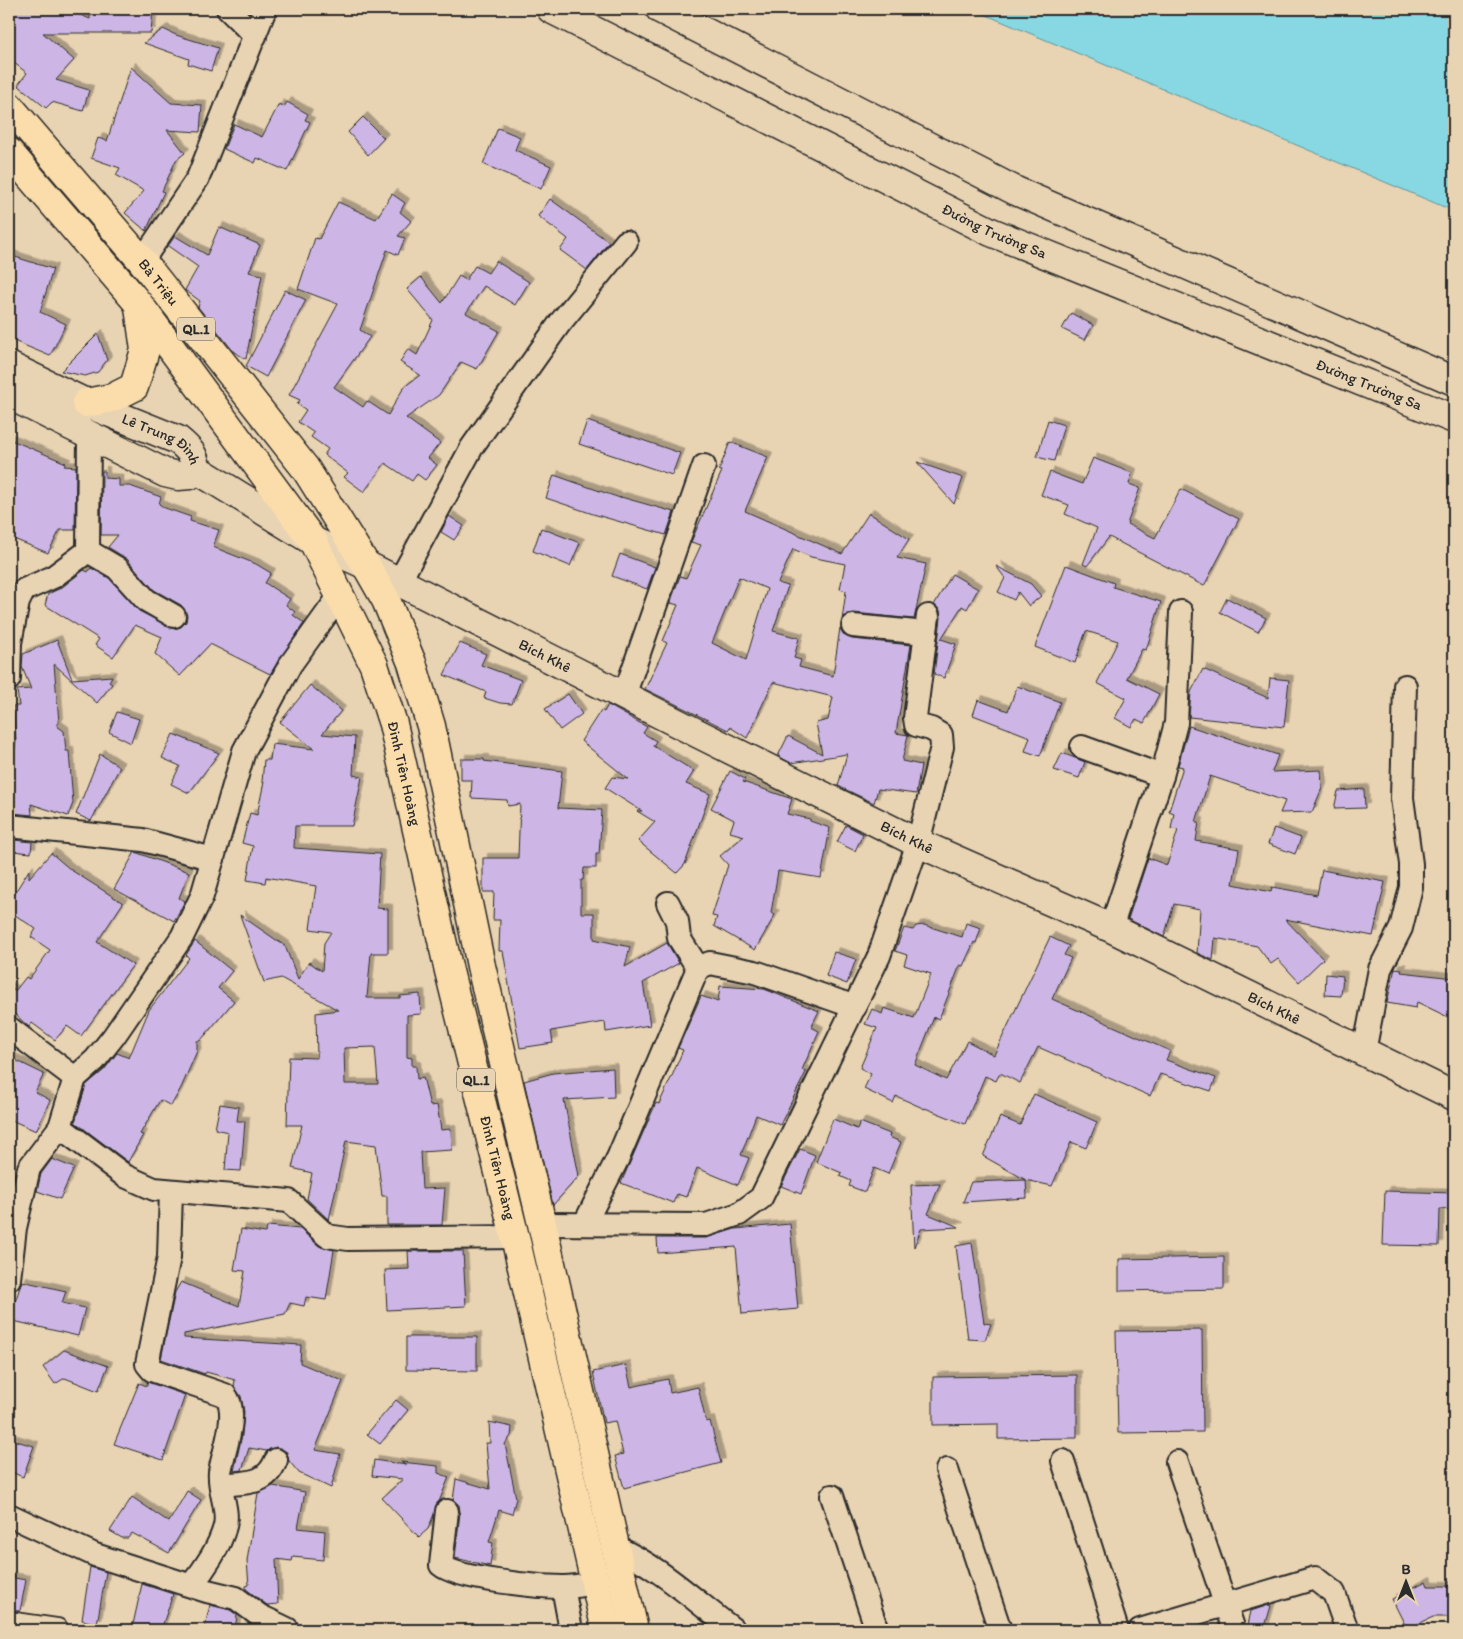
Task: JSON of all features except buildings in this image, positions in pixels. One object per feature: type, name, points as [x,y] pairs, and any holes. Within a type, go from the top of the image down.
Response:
[{"type":"highway","name":"Bà Triệu","points":[[9,106],[142,261],[305,468],[366,565]]},
{"type":"highway","name":"Bà Triệu","points":[[9,152],[138,303],[313,541]]},
{"type":"highway","points":[[86,403],[112,398],[134,388],[145,350],[138,303]]},
{"type":"highway","name":"Đinh Tiên Hoàng","points":[[313,541],[341,594],[374,665],[393,724],[449,971],[515,1237],[606,1630]]},
{"type":"highway","name":"Đinh Tiên Hoàng","points":[[366,565],[386,600],[412,663],[431,726],[481,966],[542,1224],[634,1630]]},
{"type":"main road","name":"Đường Trường Sa","points":[[551,9],[991,232],[1454,419]]},
{"type":"main road","points":[[660,9],[1016,191],[1454,381]]},
{"type":"main road","name":"Lê Trung Đình","points":[[9,366],[86,403],[178,440],[189,449],[195,459],[196,469],[190,476],[165,473],[89,437],[9,395]]},
{"type":"main road","name":"Bích Khê","points":[[196,469],[313,541],[366,565],[918,843],[1111,928],[1454,1096]]},
{"type":"street","points":[[228,9],[255,36]]},
{"type":"street","points":[[142,261],[198,178],[265,9]]},
{"type":"street","points":[[399,582],[472,447],[560,323],[626,242]]},
{"type":"street","points":[[88,551],[89,437]]},
{"type":"street","points":[[624,696],[704,466]]},
{"type":"street","points":[[88,551],[117,568],[146,600],[174,616]]},
{"type":"street","points":[[9,679],[10,637],[18,602],[24,590],[53,577],[88,551]]},
{"type":"street","points":[[9,1280],[19,1166],[60,1127],[76,1078],[95,1060],[114,1036],[182,937],[202,896],[244,751],[290,665],[341,594]]},
{"type":"street","points":[[1111,928],[1162,776],[1176,723],[1181,612]]},
{"type":"street","points":[[542,1224],[706,1225],[739,1214],[761,1198],[878,956],[918,843],[942,747],[941,735],[931,729],[916,725],[915,718],[927,625],[853,626]]},
{"type":"street","points":[[1364,1052],[1380,969],[1401,928],[1411,887],[1411,864],[1402,798],[1405,686]]},
{"type":"street","points":[[1082,747],[1162,776]]},
{"type":"street","points":[[9,826],[143,840],[213,859]]},
{"type":"street","points":[[668,904],[677,921],[680,938],[698,968]]},
{"type":"street","points":[[585,1223],[618,1158],[698,968],[710,963],[755,972],[854,1007]]},
{"type":"street","points":[[9,1028],[76,1078]]},
{"type":"street","points":[[60,1127],[125,1176],[154,1190],[289,1201],[327,1236],[348,1239],[515,1237]]},
{"type":"street","points":[[170,1192],[169,1257],[148,1351],[148,1364],[152,1370],[225,1395],[230,1401],[231,1406],[226,1452],[220,1472],[225,1523],[221,1537],[201,1574],[191,1584]]},
{"type":"street","points":[[221,1485],[254,1481],[264,1477],[271,1472],[276,1460]]},
{"type":"street","points":[[1063,1461],[1117,1630]]},
{"type":"street","points":[[1178,1462],[1234,1630]]},
{"type":"street","points":[[947,1470],[1000,1630]]},
{"type":"street","points":[[832,1496],[877,1630]]},
{"type":"street","points":[[447,1511],[441,1565],[446,1570],[481,1578],[563,1587],[594,1583]]},
{"type":"street","points":[[9,1515],[95,1555],[191,1584],[207,1591],[236,1598],[260,1616],[287,1629]]},
{"type":"street","points":[[615,1547],[650,1566],[734,1630]]},
{"type":"street","points":[[1140,1630],[1315,1578],[1334,1593],[1347,1630]]},
{"type":"street","points":[[563,1587],[571,1630]]},
{"type":"street","points":[[9,1623],[57,1630]]},
{"type":"water","points":[[972,9],[1454,9],[1454,211]]}]
